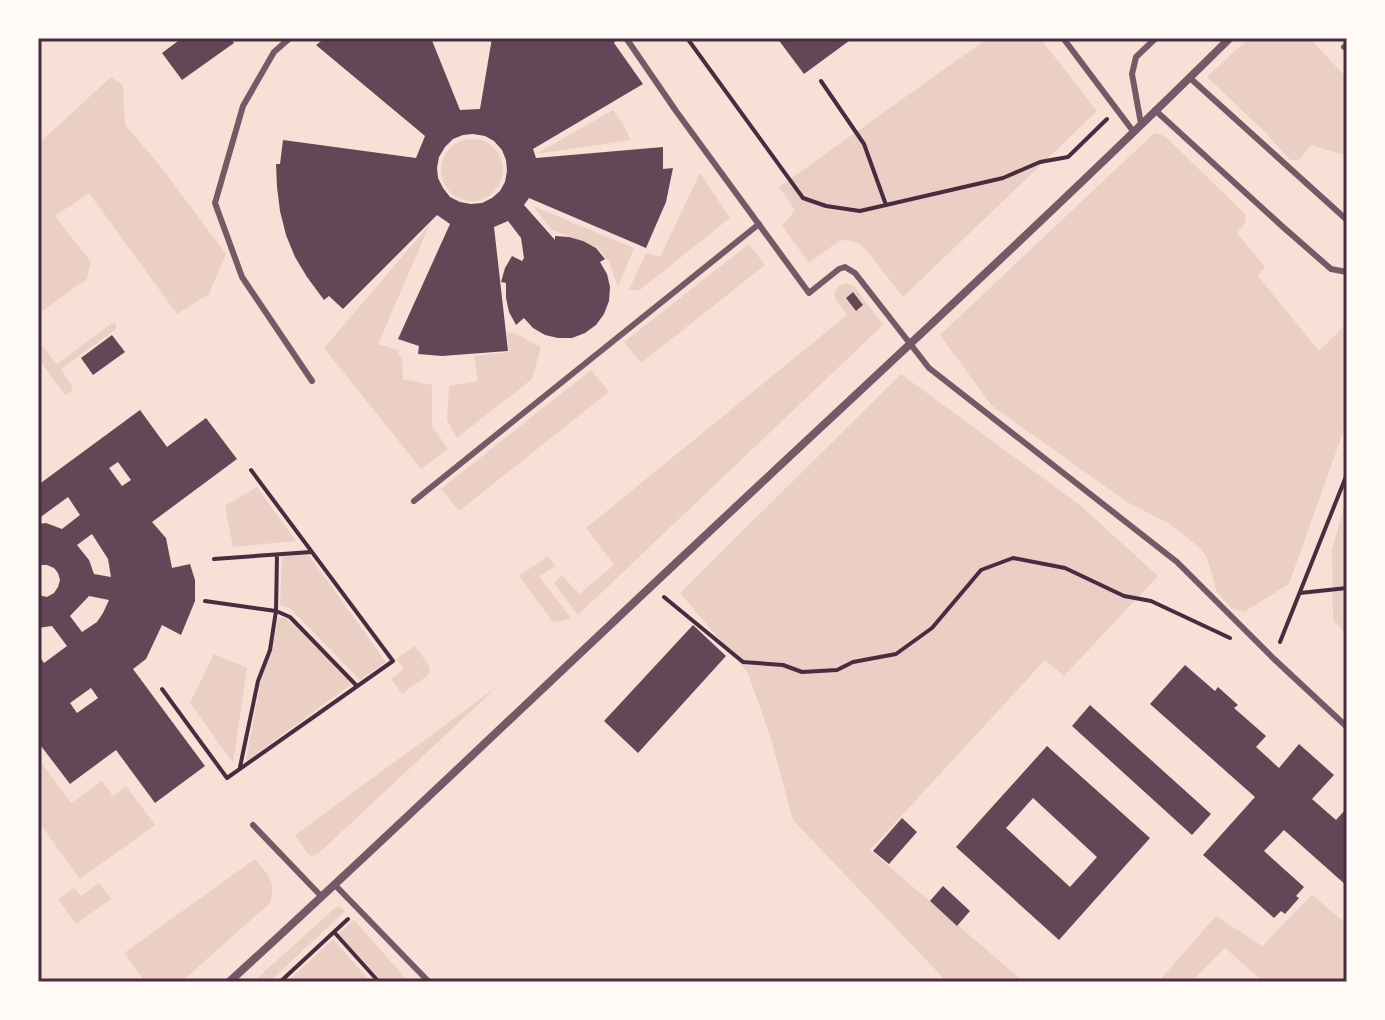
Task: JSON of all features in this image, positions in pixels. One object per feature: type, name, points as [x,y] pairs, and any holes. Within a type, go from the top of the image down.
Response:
[{"type":"street","points":[[229,982],[911,343],[1230,38]]},
{"type":"lane","points":[[290,38],[274,52],[243,106],[215,203],[242,277],[312,381]]},
{"type":"lane","points":[[626,38],[809,293],[839,269],[849,268],[929,368],[1177,562],[1347,727]]},
{"type":"lane","points":[[1063,38],[1133,131]]},
{"type":"lane","points":[[1141,124],[1132,74],[1136,57],[1156,38]]},
{"type":"lane","points":[[1190,78],[1347,220]]},
{"type":"lane","points":[[1155,110],[1331,269],[1347,272]]},
{"type":"lane","points":[[414,501],[759,224]]},
{"type":"lane","points":[[253,825],[322,897]]},
{"type":"lane","points":[[335,885],[429,982]]},
{"type":"path","points":[[687,38],[803,198],[826,206],[860,211],[1003,178],[1040,162],[1068,157],[1117,110]]},
{"type":"path","points":[[821,81],[864,144],[886,205]]},
{"type":"path","points":[[162,689],[227,778],[393,661],[251,470]]},
{"type":"path","points":[[1273,658],[1347,474]]},
{"type":"path","points":[[214,559],[312,551]]},
{"type":"path","points":[[239,769],[258,681],[270,650],[276,611],[277,555]]},
{"type":"path","points":[[651,586],[743,662],[783,665],[802,672],[837,670],[853,662],[896,654],[932,628],[981,570],[1013,558],[1065,568],[1124,596],[1151,601],[1232,639]]},
{"type":"path","points":[[1300,593],[1347,588]]},
{"type":"path","points":[[205,601],[276,611],[290,617],[357,686]]},
{"type":"path","points":[[280,982],[359,909]]},
{"type":"path","points":[[334,932],[379,982]]},
{"type":"shaded area","points":[[988,38],[1040,38],[1097,111],[903,297],[857,242],[839,241],[809,263],[782,226],[795,210],[779,187]]},
{"type":"shaded area","points":[[1249,38],[1309,38],[1347,78],[1347,156],[1311,145],[1299,160],[1290,160],[1207,77]]},
{"type":"shaded area","points":[[111,77],[123,86],[125,125],[158,163],[226,254],[209,294],[177,314],[89,193],[55,216],[91,262],[87,279],[38,314],[38,144]]},
{"type":"shaded area","points":[[613,110],[630,140],[536,154]]},
{"type":"shaded area","points":[[1157,133],[1166,137],[1246,215],[1245,223],[1237,233],[1265,267],[1258,276],[1319,351],[1347,323],[1347,421],[1289,584],[1244,612],[1231,608],[1217,592],[1207,558],[1201,549],[1170,524],[1127,502],[992,406],[940,335]]},
{"type":"shaded area","points":[[472,139],[484,141],[494,148],[501,158],[501,182],[494,192],[484,199],[472,201],[460,199],[450,192],[443,182],[441,170],[443,158],[450,148],[460,141]]},
{"type":"shaded area","points":[[700,173],[730,218],[640,290],[629,290],[646,253],[660,257]]},
{"type":"shaded area","points":[[533,206],[634,248],[618,287],[609,262],[597,247],[552,230]]},
{"type":"shaded area","points":[[430,224],[378,344],[399,350],[403,379],[432,385],[432,426],[448,449],[421,469],[324,348]]},
{"type":"shaded area","points":[[749,244],[765,265],[641,363],[624,342]]},
{"type":"shaded area","points":[[846,283],[854,286],[883,325],[578,615],[554,583],[562,575],[579,594],[614,565],[586,528],[847,315],[835,298],[835,291]]},
{"type":"shaded area","points":[[112,323],[116,324],[116,329],[61,369],[72,386],[72,391],[65,395],[38,358],[38,348],[43,347],[57,364]]},
{"type":"shaded area","points":[[507,332],[541,347],[532,379],[457,438],[447,420],[449,386],[478,381],[474,356],[509,352]]},
{"type":"shaded area","points":[[591,370],[609,392],[459,511],[441,489]]},
{"type":"shaded area","points":[[901,374],[1081,506],[1158,576],[1064,676],[1045,660],[870,850],[1024,982],[947,982],[793,820],[771,739],[748,673],[680,593]]},
{"type":"shaded area","points":[[257,487],[296,541],[233,547],[225,506]]},
{"type":"shaded area","points":[[1347,496],[1347,637],[1333,619],[1332,549]]},
{"type":"shaded area","points":[[307,553],[386,662],[360,680],[290,608],[280,605],[282,556]]},
{"type":"shaded area","points":[[548,556],[555,566],[539,577],[571,618],[559,622],[552,621],[519,576]]},
{"type":"shaded area","points":[[278,618],[286,618],[353,683],[246,761],[262,674]]},
{"type":"shaded area","points":[[415,646],[430,671],[402,694],[391,679],[404,669],[396,659]]},
{"type":"shaded area","points":[[214,654],[247,668],[233,763],[190,703]]},
{"type":"shaded area","points":[[498,686],[319,853],[312,856],[307,853],[295,835]]},
{"type":"shaded area","points":[[38,758],[71,803],[102,781],[113,796],[126,786],[155,825],[80,879],[38,821]]},
{"type":"shaded area","points":[[255,859],[272,884],[270,903],[181,982],[145,982],[124,953]]},
{"type":"shaded area","points":[[99,883],[111,899],[76,924],[58,899],[74,888],[81,896]]},
{"type":"shaded area","points":[[1312,895],[1347,924],[1347,982],[1264,982],[1225,948],[1191,982],[1158,982],[1216,916],[1262,946]]},
{"type":"shaded area","points":[[336,907],[345,911],[269,982],[253,982]]},
{"type":"shaded area","points":[[354,920],[409,982],[383,982],[338,934]]},
{"type":"shaded area","points":[[333,939],[371,982],[287,982]]},
{"type":"building","points":[[182,38],[230,38],[234,43],[182,80],[162,53]]},
{"type":"building","points":[[325,38],[431,38],[460,110],[480,109],[492,38],[617,38],[614,43],[643,84],[533,149],[536,158],[663,147],[663,169],[673,168],[666,202],[646,248],[529,198],[524,205],[555,240],[555,236],[583,241],[596,248],[605,259],[600,262],[610,287],[609,301],[596,325],[572,338],[558,338],[533,328],[524,318],[516,325],[509,312],[506,283],[501,282],[512,256],[522,261],[524,258],[521,238],[508,221],[494,227],[508,351],[442,356],[418,354],[419,346],[398,339],[450,224],[437,215],[343,309],[329,296],[324,300],[295,257],[286,235],[280,211],[276,164],[280,164],[283,140],[416,158],[425,136],[316,45]],"holes":[[[473,134],[485,136],[502,150],[506,160],[505,182],[500,191],[482,203],[460,202],[450,197],[438,178],[439,157],[453,139]]]},
{"type":"building","points":[[777,38],[853,38],[804,74]]},
{"type":"building","points":[[853,292],[863,305],[856,311],[846,298]]},
{"type":"building","points":[[112,335],[125,352],[93,375],[81,358]]},
{"type":"building","points":[[140,410],[167,447],[206,418],[237,459],[152,522],[166,538],[172,568],[190,564],[195,580],[195,601],[181,635],[162,625],[146,659],[133,669],[205,766],[155,803],[116,750],[70,784],[38,742],[38,654],[44,663],[67,646],[52,626],[38,628],[38,595],[47,597],[54,593],[60,580],[54,568],[38,565],[38,524],[46,523],[62,529],[80,515],[68,497],[38,519],[38,485]],"holes":[[[118,462],[131,480],[122,486],[109,468]],[[92,534],[108,559],[111,577],[94,574],[89,560],[77,545]],[[89,596],[109,600],[97,622],[82,632],[70,616]],[[91,688],[98,698],[77,713],[70,703]]]},
{"type":"building","points":[[693,625],[726,656],[638,753],[604,721]]},
{"type":"building","points":[[1185,665],[1215,691],[1218,687],[1238,705],[1234,708],[1266,736],[1256,747],[1279,768],[1299,744],[1334,775],[1312,799],[1336,820],[1347,811],[1347,886],[1284,830],[1264,851],[1304,887],[1285,914],[1281,911],[1274,918],[1203,855],[1255,797],[1150,704]]},
{"type":"building","points":[[1090,705],[1211,814],[1192,835],[1072,726]]},
{"type":"building","points":[[1047,746],[1150,838],[1059,940],[956,847]],"holes":[[[1033,798],[1097,857],[1070,887],[1006,828]]]},
{"type":"building","points":[[902,818],[917,832],[889,864],[873,851]]},
{"type":"building","points":[[943,886],[970,911],[957,926],[930,901]]}]
